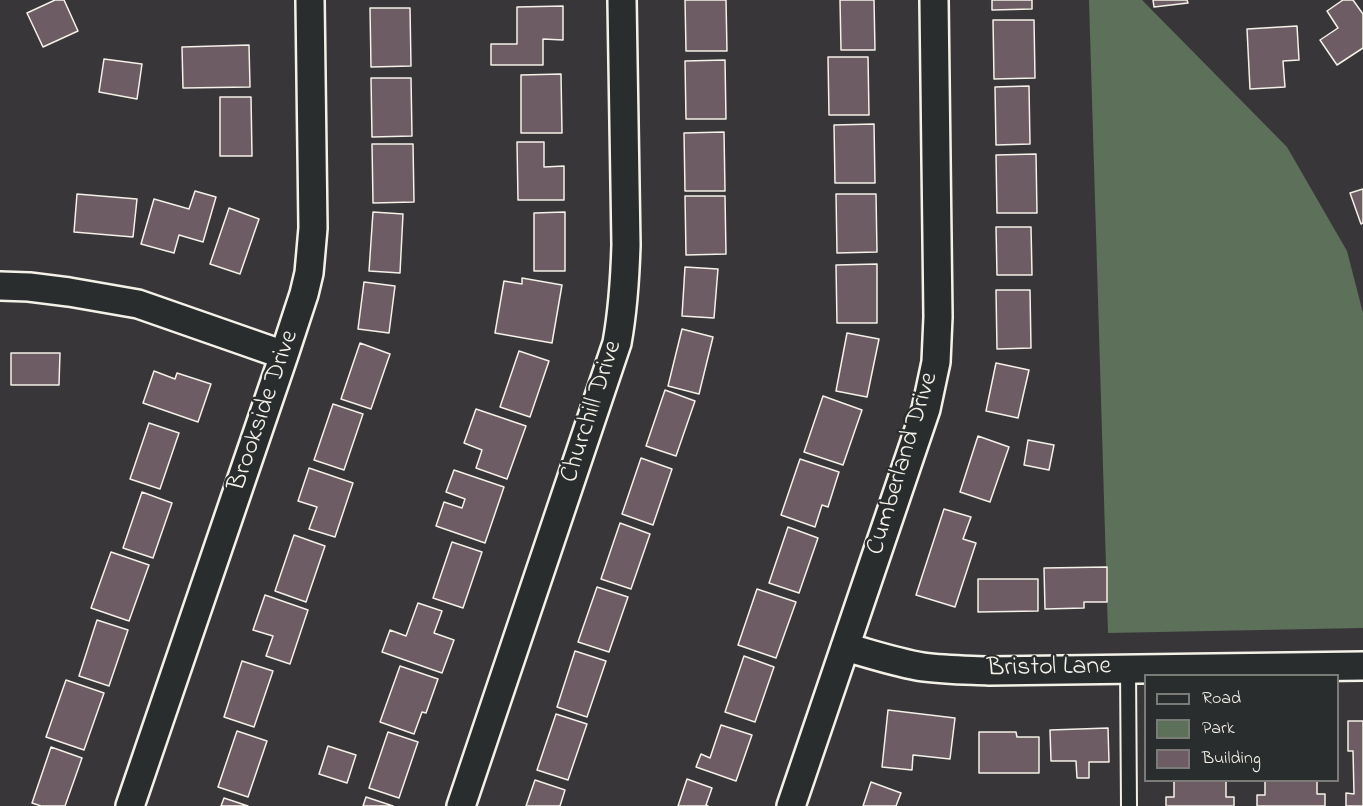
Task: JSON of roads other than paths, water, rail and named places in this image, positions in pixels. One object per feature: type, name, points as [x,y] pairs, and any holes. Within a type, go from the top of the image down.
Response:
[{"type":"street","name":"Brookside Drive","points":[[130,806],[284,355],[309,273],[313,228],[310,0]]},
{"type":"street","name":"Churchill Drive","points":[[460,806],[617,343],[622,316],[626,245],[622,0]]},
{"type":"street","name":"Cumberland Drive","points":[[791,806],[926,409],[936,362],[939,317],[934,0]]},
{"type":"street","points":[[0,286],[69,292],[138,304],[284,355]]},
{"type":"street","name":"Bristol Lane","points":[[845,648],[902,663],[951,670],[1363,666]]},
{"type":"lane","points":[[1128,668],[1129,806]]}]
